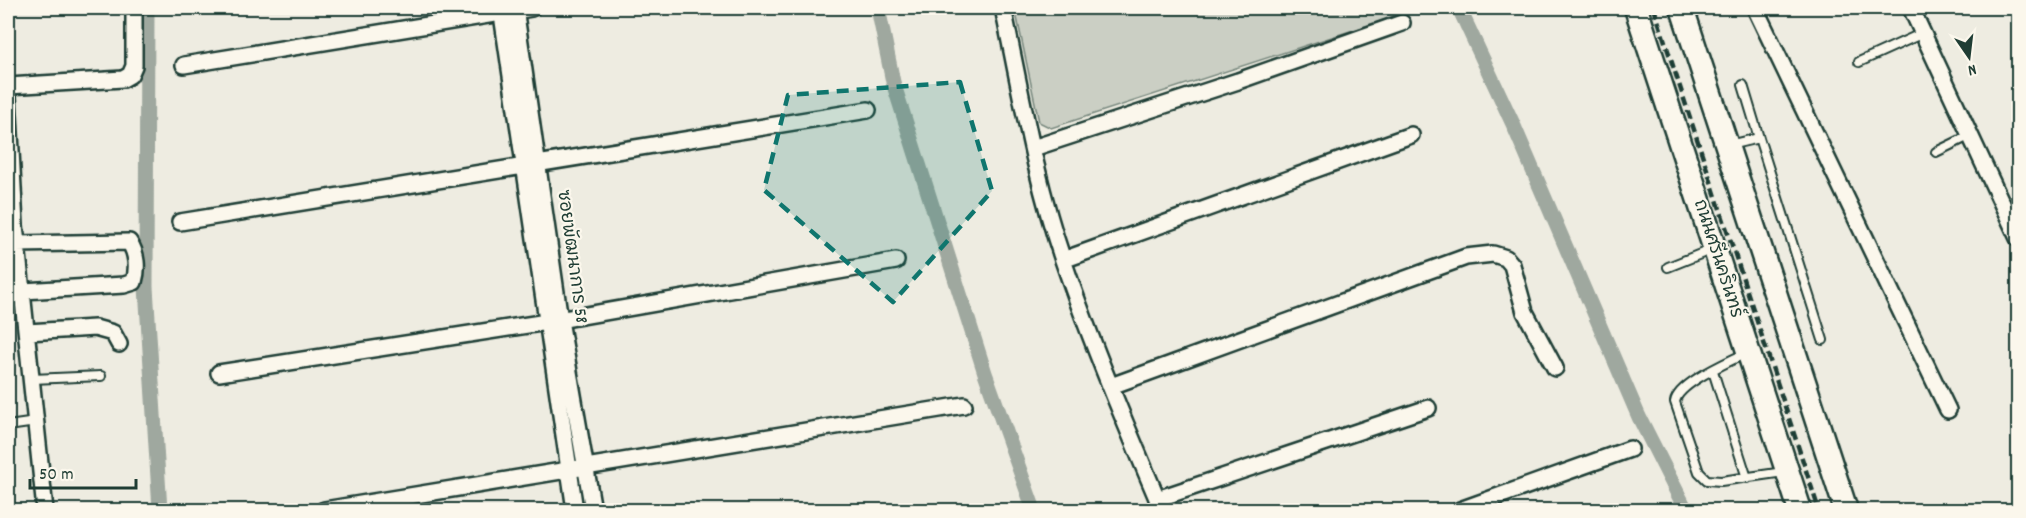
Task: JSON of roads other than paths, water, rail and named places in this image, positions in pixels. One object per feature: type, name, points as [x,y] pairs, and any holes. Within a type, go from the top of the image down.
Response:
[{"type":"main road","name":"ถนนศรีนครินทร์","points":[[1636,8],[1800,510]]},
{"type":"main road","points":[[1682,8],[1846,510]]},
{"type":"street","points":[[8,86],[123,79],[130,75],[134,66],[134,8]]},
{"type":"street","points":[[184,65],[508,9],[532,8]]},
{"type":"street","points":[[1003,8],[1033,148],[1063,260],[1160,505],[1428,408]]},
{"type":"street","points":[[1755,8],[1948,410]]},
{"type":"street","points":[[1911,8],[2019,238]]},
{"type":"street","name":"ซอยพัฒนาการ 58","points":[[508,9],[554,321],[575,510]]},
{"type":"street","points":[[1033,148],[1249,77],[1402,23]]},
{"type":"street","points":[[8,95],[11,227],[17,244],[23,291],[45,510]]},
{"type":"street","points":[[180,222],[868,110]]},
{"type":"street","points":[[1063,260],[1411,135]]},
{"type":"street","points":[[17,244],[129,242],[134,249],[136,275],[134,282],[124,285],[23,291]]},
{"type":"street","points":[[1111,386],[1466,257],[1493,254],[1506,258],[1512,265],[1525,312],[1555,368]]},
{"type":"street","points":[[219,373],[554,321],[896,261]]},
{"type":"street","name":"ซอยพัฒนาการ 58","points":[[554,321],[587,469],[593,510]]},
{"type":"street","points":[[27,332],[95,328],[113,333],[119,344]]},
{"type":"street","points":[[324,510],[569,472],[964,405]]},
{"type":"street","points":[[1460,510],[1630,449]]},
{"type":"lane","points":[[1859,62],[1923,33]]},
{"type":"lane","points":[[1743,85],[1822,340]]},
{"type":"lane","points":[[1936,152],[1971,135]]},
{"type":"lane","points":[[1727,145],[1759,138]]},
{"type":"lane","points":[[1668,267],[1714,248]]},
{"type":"lane","points":[[1747,352],[1684,387],[1676,396],[1675,402],[1699,472],[1707,480],[1721,481],[1787,472]]},
{"type":"lane","points":[[1713,370],[1748,478]]},
{"type":"lane","points":[[32,379],[101,376]]},
{"type":"lane","points":[[8,426],[36,422]]},
{"type":"waterway","points":[[147,8],[146,287],[160,510]]},
{"type":"waterway","points":[[878,8],[893,82],[985,373],[1034,510]]},
{"type":"waterway","points":[[1459,8],[1513,124],[1639,417],[1686,510]]},
{"type":"railway","points":[[1654,8],[1819,510]]}]
